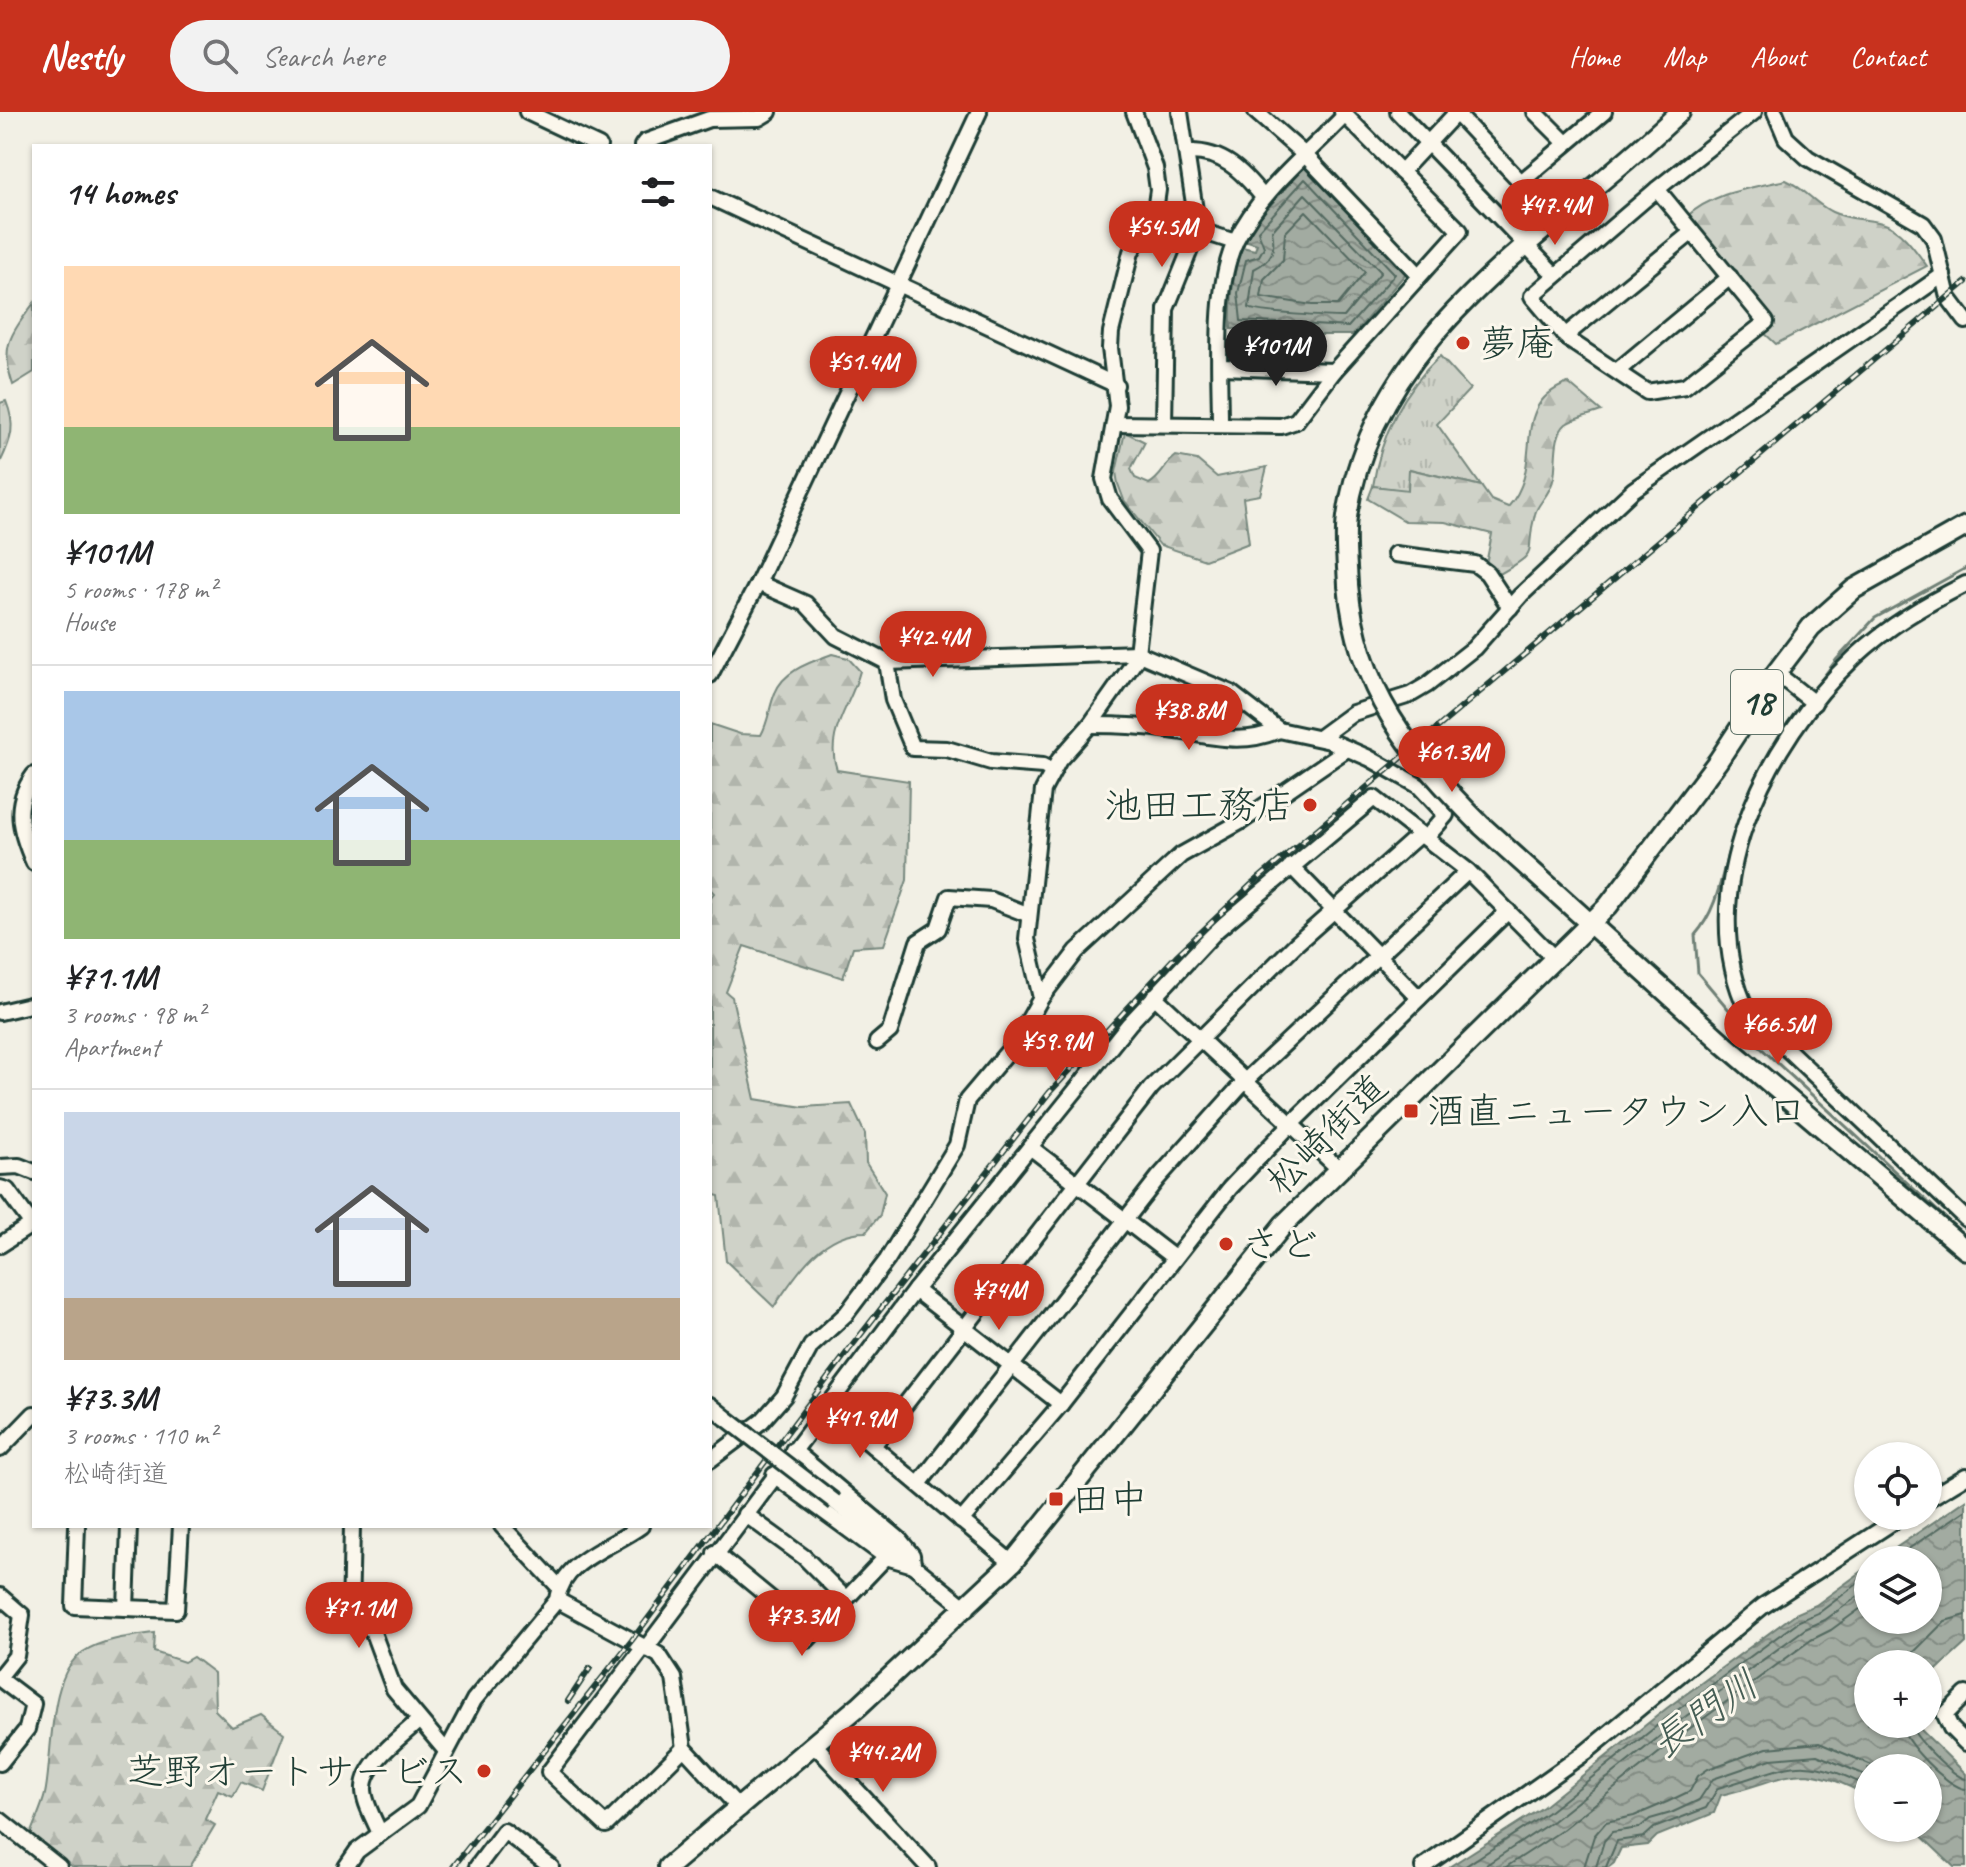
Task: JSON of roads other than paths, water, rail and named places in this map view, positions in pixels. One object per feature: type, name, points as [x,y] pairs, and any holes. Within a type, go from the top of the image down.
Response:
[{"type":"main road","points":[[1680,112],[1630,160],[1527,245],[1455,310],[1392,387],[1366,443],[1352,493],[1346,539],[1348,585],[1361,653],[1390,720],[1439,783],[1482,826],[1589,924],[1966,1250]]},
{"type":"main road","name":"松崎街道","points":[[668,1867],[740,1809],[967,1609],[1012,1563],[1253,1259],[1339,1169],[1589,924],[1649,856],[1811,627],[1854,589],[1966,526]]},
{"type":"street","points":[[527,112],[595,144]]},
{"type":"street","points":[[644,144],[709,119],[759,118],[769,112]]},
{"type":"street","points":[[712,671],[758,583],[979,112]]},
{"type":"street","points":[[1041,998],[1029,956],[1027,914],[1043,790],[1052,771],[1090,725],[1139,653],[1149,551],[1106,489],[1106,465],[1115,424],[1116,385],[1110,348],[1111,332],[1131,252],[1155,211],[1158,190],[1155,168],[1134,112]]},
{"type":"street","points":[[1164,424],[1166,309],[1198,230],[1180,112]]},
{"type":"street","points":[[1256,112],[1306,156],[1418,274]]},
{"type":"street","points":[[1398,112],[1555,275]]},
{"type":"street","points":[[1401,172],[1456,112],[1521,182],[1604,112]]},
{"type":"street","points":[[1535,112],[1566,143]]},
{"type":"street","points":[[1657,189],[1766,322],[1685,386],[1647,392],[1565,336],[1532,296],[1657,189],[1754,112]]},
{"type":"street","points":[[1775,112],[1786,138],[1808,158],[1923,224],[1934,239],[1948,297],[1966,321]]},
{"type":"street","points":[[1115,424],[1281,426],[1292,423],[1418,274],[1460,231],[1344,114],[1263,197],[1235,242],[1224,289],[1220,424]]},
{"type":"street","points":[[1188,152],[1210,153],[1233,163],[1263,197]]},
{"type":"street","points":[[712,198],[1116,385]]},
{"type":"street","points":[[1198,230],[1235,242]]},
{"type":"street","points":[[1565,336],[1691,233]]},
{"type":"street","points":[[1319,738],[1353,713],[1410,695],[1427,685],[1474,648],[1510,608],[1651,476],[1943,275]]},
{"type":"street","points":[[1617,371],[1730,277]]},
{"type":"street","points":[[1221,367],[1334,371]]},
{"type":"street","points":[[1395,554],[1475,564],[1487,573],[1510,608]]},
{"type":"street","points":[[758,583],[806,604],[836,636],[887,662],[1139,653],[1231,693],[1279,730],[1319,738],[1347,749],[1419,786],[1446,815],[1335,909],[1151,1088],[873,1446]]},
{"type":"street","points":[[1966,584],[1900,619],[1809,699],[1756,798],[1738,853],[1725,915],[1736,984],[1748,1012],[1966,1219]]},
{"type":"street","points":[[887,662],[893,700],[913,748],[947,749],[991,762],[1043,766],[1052,771]]},
{"type":"street","points":[[1776,673],[1809,699]]},
{"type":"street","points":[[1090,725],[1170,730],[1231,741],[1250,740],[1279,730]]},
{"type":"street","points":[[712,1458],[762,1421],[784,1396],[811,1346],[846,1314],[887,1260],[957,1145],[967,1100],[1016,1042],[1041,998],[1077,951],[1181,855],[1242,821],[1347,749]]},
{"type":"street","points":[[32,778],[23,791],[18,809],[22,835],[32,858]]},
{"type":"street","points":[[684,1748],[606,1825],[549,1772],[915,1290],[1154,996],[1217,930],[1374,798],[1468,871],[1554,958]]},
{"type":"street","points":[[1291,866],[1419,998]]},
{"type":"street","points":[[919,1484],[1125,1219],[1245,1081],[1377,953],[1468,871]]},
{"type":"street","points":[[877,1042],[890,1031],[918,942],[938,929],[949,897],[991,900],[1027,914]]},
{"type":"street","points":[[961,1521],[1061,1404],[1230,1188],[1508,911]]},
{"type":"street","points":[[1154,996],[1339,1169]]},
{"type":"street","points":[[0,1012],[32,1004]]},
{"type":"street","points":[[1030,1147],[1174,1258]]},
{"type":"street","points":[[0,1167],[19,1166],[32,1171]]},
{"type":"street","points":[[0,1188],[7,1190],[32,1222]]},
{"type":"street","points":[[0,1245],[32,1224]]},
{"type":"street","points":[[915,1290],[1061,1404]]},
{"type":"street","points":[[825,1406],[1012,1563]]},
{"type":"street","points":[[712,1407],[967,1609]]},
{"type":"street","points":[[3,1440],[32,1416]]},
{"type":"street","points":[[793,1450],[899,1539],[912,1555],[913,1565]]},
{"type":"street","points":[[774,1475],[886,1557],[913,1565]]},
{"type":"street","points":[[1942,1491],[1966,1476]]},
{"type":"street","points":[[745,1514],[804,1557],[845,1598]]},
{"type":"street","points":[[76,1528],[74,1606],[176,1610],[181,1528]]},
{"type":"street","points":[[126,1608],[129,1528]]},
{"type":"street","points":[[352,1528],[350,1616],[372,1630],[394,1689],[446,1751]]},
{"type":"street","points":[[504,1528],[558,1593],[659,1655],[674,1678],[684,1748],[740,1809]]},
{"type":"street","points":[[346,1867],[357,1851],[418,1806],[474,1700],[589,1555],[637,1528]]},
{"type":"street","points":[[1423,1867],[1586,1752],[1763,1606],[1880,1530]]},
{"type":"street","points":[[715,1553],[771,1599],[807,1640],[886,1557]]},
{"type":"street","points":[[0,1596],[22,1615],[16,1656],[0,1678],[33,1704],[27,1729],[0,1763]]},
{"type":"street","points":[[1966,1694],[1945,1715],[1951,1728],[1966,1743]]},
{"type":"street","points":[[380,1834],[363,1789],[365,1778],[371,1768],[419,1720]]},
{"type":"street","points":[[814,1744],[928,1867]]},
{"type":"street","points":[[0,1820],[59,1867]]},
{"type":"street","points":[[477,1867],[504,1831],[551,1867]]},
{"type":"water","points":[[1306,165],[1407,272],[1353,335],[1295,335],[1295,330],[1231,329],[1232,287],[1242,247],[1255,250],[1257,244],[1244,240],[1252,226]]},
{"type":"water","name":"長門川","points":[[1966,1500],[1966,1643],[1942,1665],[1942,1650],[1854,1650],[1854,1738],[1929,1738],[1966,1774],[1966,1867],[1954,1867],[1928,1842],[1942,1842],[1942,1754],[1854,1754],[1854,1789],[1808,1774],[1779,1778],[1721,1795],[1714,1813],[1657,1836],[1648,1845],[1621,1848],[1609,1867],[1449,1867],[1543,1807],[1667,1708],[1795,1614],[1816,1605],[1854,1577],[1854,1634],[1942,1634],[1942,1546],[1899,1546],[1922,1530],[1942,1530],[1942,1516]]},
{"type":"waterway","points":[[1810,695],[1837,659],[1875,618],[1966,568]]},
{"type":"waterway","points":[[1779,741],[1747,798],[1715,901],[1695,935],[1698,973],[1761,1048],[1966,1237]]},
{"type":"railway","points":[[453,1867],[632,1640],[848,1351],[1049,1093],[1176,956],[1252,884],[1966,282]]},
{"type":"railway","points":[[568,1701],[590,1668]]},
{"type":"place","name":"夢庵","points":[[1463,343]]},
{"type":"place","name":"池田工務店","points":[[1310,805]]},
{"type":"place","name":"酒直ニュータウン入口","points":[[1411,1111]]},
{"type":"place","name":"さど","points":[[1226,1244]]},
{"type":"place","name":"田中","points":[[1056,1499]]},
{"type":"place","name":"芝野オートサービス","points":[[484,1771]]}]
